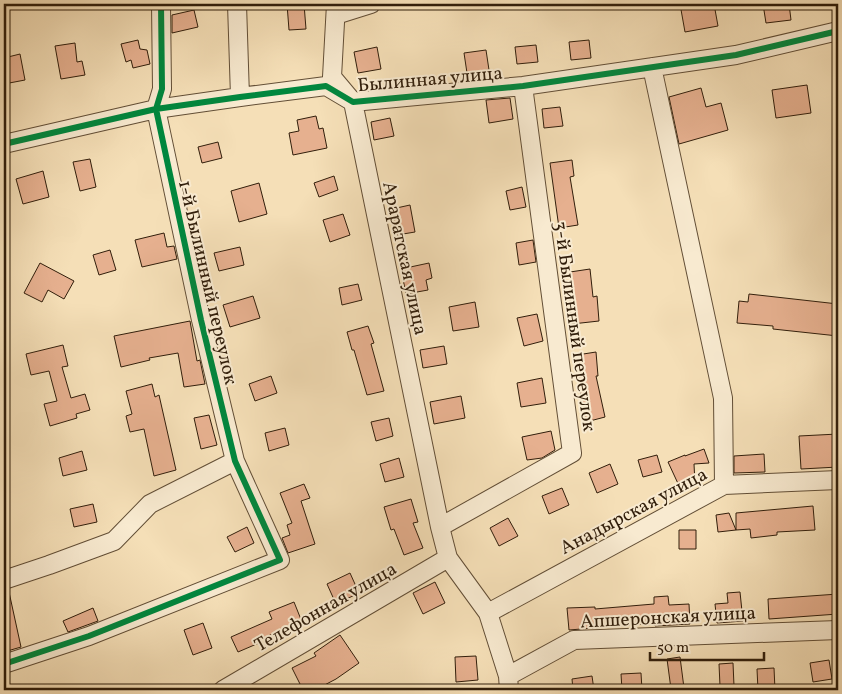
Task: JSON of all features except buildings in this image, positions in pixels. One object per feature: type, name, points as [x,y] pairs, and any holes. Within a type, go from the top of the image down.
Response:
[{"type":"street","points":[[156,109],[162,89],[161,4]]},
{"type":"street","points":[[237,4],[240,97]]},
{"type":"street","points":[[336,10],[371,4]]},
{"type":"street","name":"Араратская улица","points":[[336,10],[332,77],[353,102],[440,527],[448,558]]},
{"type":"street","name":"Былинная улица","points":[[4,144],[156,109],[240,97],[326,86],[353,102],[523,86],[736,55],[836,31]]},
{"type":"street","points":[[652,67],[723,398],[724,485]]},
{"type":"street","name":"3-й Былинный переулок","points":[[440,527],[572,453],[523,86]]},
{"type":"street","name":"1-й Былинный переулок","points":[[4,664],[89,636],[280,560],[235,460],[156,109]]},
{"type":"street","points":[[4,580],[114,541],[150,504],[235,460]]},
{"type":"street","name":"Анадырская улица","points":[[488,612],[724,485],[838,480]]},
{"type":"street","points":[[448,558],[488,612],[509,683]]},
{"type":"street","name":"Телефонная улица","points":[[223,690],[448,558]]},
{"type":"street","name":"Апшеронская улица","points":[[509,683],[574,640],[838,630]]},
{"type":"cycle path","points":[[4,664],[89,636],[280,560],[235,461],[201,320],[156,109],[162,89],[161,4]]},
{"type":"cycle path","points":[[4,144],[156,109],[240,97],[326,86],[353,102],[523,86],[736,55],[838,31]]}]
